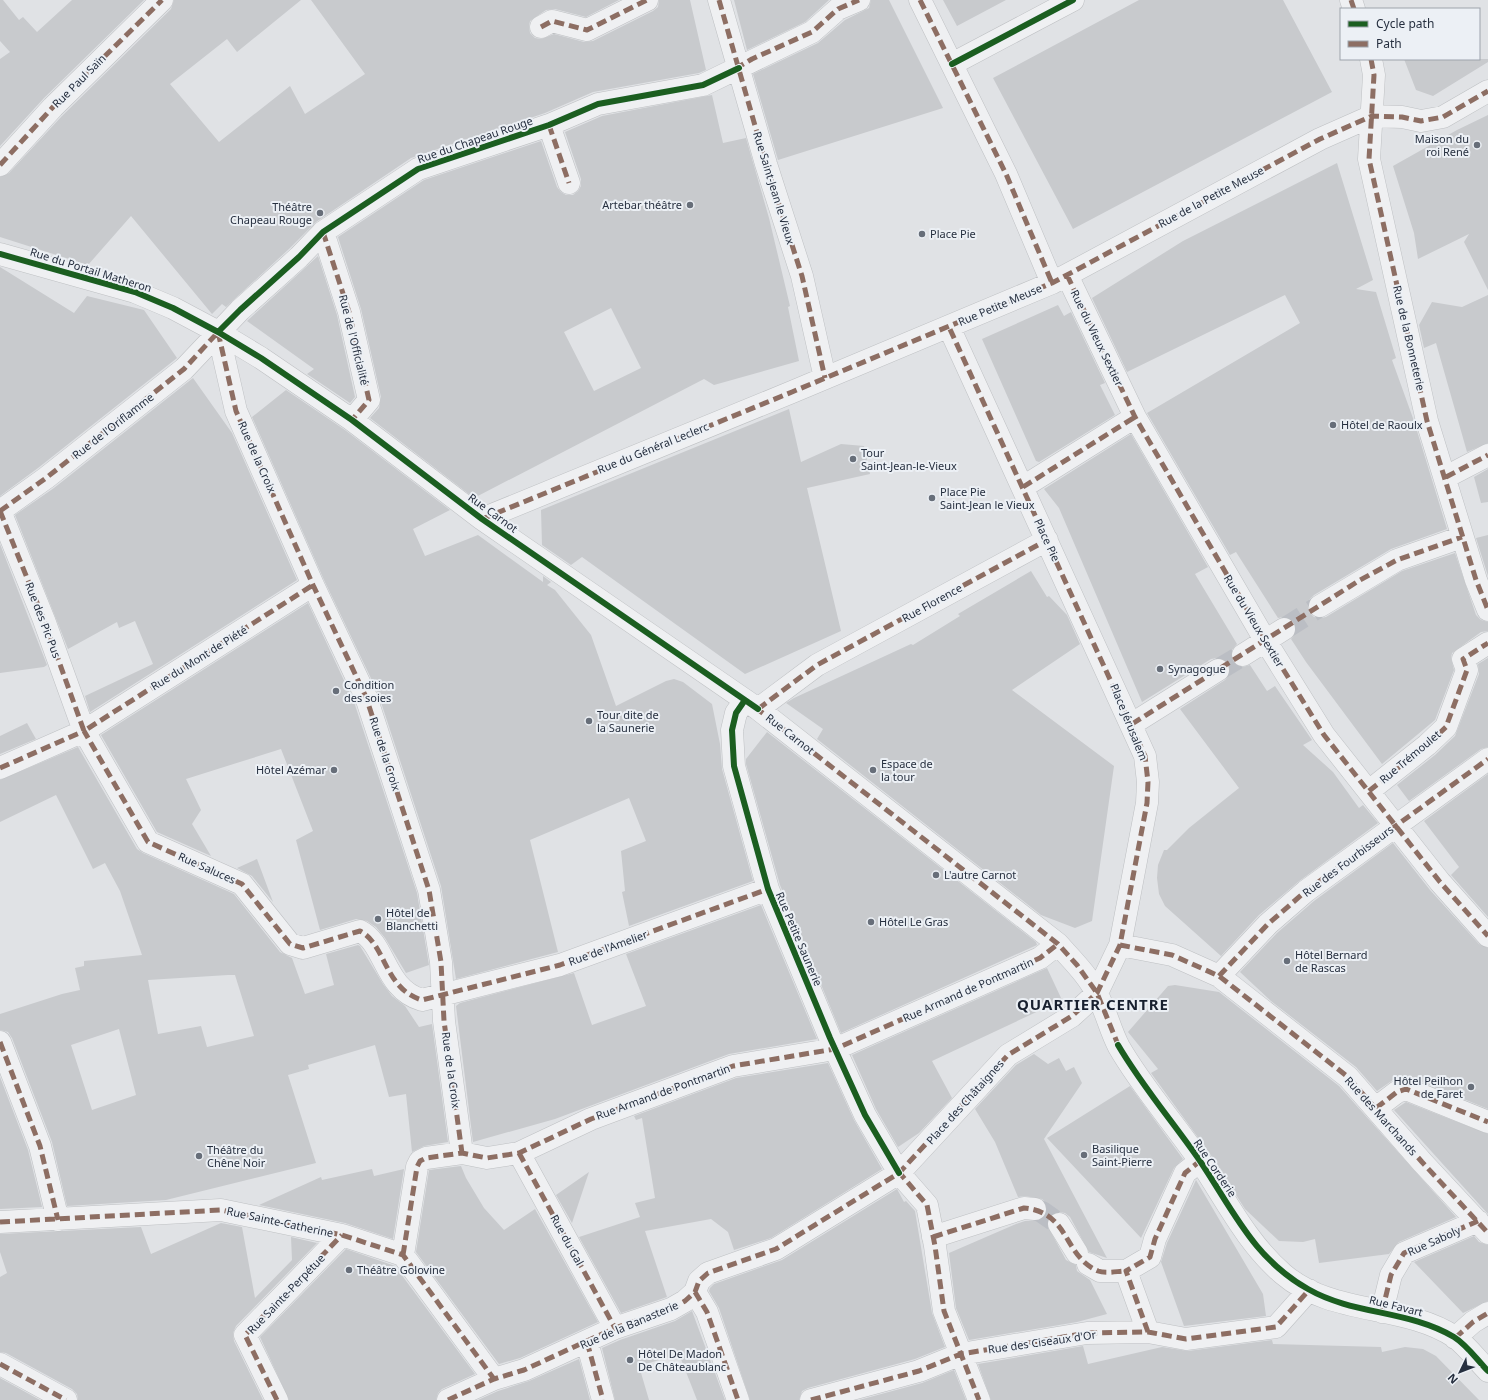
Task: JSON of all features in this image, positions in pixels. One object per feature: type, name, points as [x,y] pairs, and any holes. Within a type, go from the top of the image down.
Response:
[{"type":"street","name":"Rue Paul Saïn","points":[[0,165],[53,107],[162,0]]},
{"type":"street","points":[[542,27],[552,20],[587,30],[647,0]]},
{"type":"street","name":"Rue Saint-Jean le Vieux","points":[[719,0],[766,164],[802,276],[825,378]]},
{"type":"street","name":"Rue du Chapeau Rouge","points":[[218,332],[323,232],[418,169],[549,125],[598,104],[702,85],[738,68],[752,59],[812,32],[838,9],[859,0]]},
{"type":"street","points":[[920,0],[1059,279]]},
{"type":"street","points":[[956,71],[1073,0]]},
{"type":"street","name":"Rue de la Bonneterie","points":[[1371,60],[1374,75],[1369,159],[1428,421],[1446,477],[1462,537],[1488,610]]},
{"type":"street","points":[[1372,116],[1402,117],[1421,121],[1443,117],[1488,91]]},
{"type":"street","name":"Rue de la Petite Meuse","points":[[1059,279],[1320,139],[1372,116]]},
{"type":"street","name":"Rue du Chapeau Rouge","points":[[549,125],[569,183]]},
{"type":"street","name":"Rue de l'Officialité","points":[[323,232],[349,312],[369,400],[352,420]]},
{"type":"street","name":"Rue du Portail Matheron","points":[[0,254],[135,292],[173,308],[218,332]]},
{"type":"street","name":"Rue Petite Meuse","points":[[825,378],[949,327],[1059,279]]},
{"type":"street","name":"Rue du Vieux Sextier","points":[[1059,279],[1135,417],[1265,640],[1324,735],[1440,882],[1488,936]]},
{"type":"street","name":"Place Pie","points":[[949,327],[1075,600]]},
{"type":"street","name":"Rue Carnot","points":[[218,332],[261,358],[352,420],[482,519],[751,704],[1058,944],[1077,965],[1097,993]]},
{"type":"street","name":"Rue de l'Oriflamme","points":[[0,511],[46,478],[184,369],[218,332]]},
{"type":"street","name":"Rue de la Croix","points":[[218,332],[236,411],[313,585],[366,697],[429,890],[441,962],[444,995],[444,1022],[462,1153]]},
{"type":"street","name":"Rue du Général Leclerc","points":[[482,519],[825,378]]},
{"type":"street","points":[[1023,487],[1135,417]]},
{"type":"street","points":[[1446,477],[1488,456]]},
{"type":"street","name":"Rue des Pic Pus","points":[[0,511],[44,620],[84,731]]},
{"type":"street","points":[[1320,606],[1397,560],[1462,537]]},
{"type":"street","name":"Rue Florence","points":[[751,704],[817,665],[1047,540]]},
{"type":"street","name":"Rue du Mont de Piété","points":[[84,731],[313,585]]},
{"type":"street","name":"Place Jérusalem","points":[[1075,600],[1132,724],[1145,756],[1148,782],[1136,867],[1120,945],[1097,993]]},
{"type":"street","points":[[1243,655],[1284,629]]},
{"type":"street","name":"Rue Trémoulet","points":[[1369,791],[1427,745],[1446,727],[1467,670],[1463,659],[1488,643]]},
{"type":"street","points":[[1132,724],[1218,670]]},
{"type":"street","name":"Rue Petite Saunerie","points":[[751,704],[736,713],[732,730],[734,766],[768,889],[835,1049],[865,1115],[899,1173]]},
{"type":"street","points":[[0,768],[84,731]]},
{"type":"street","name":"Rue Saluces","points":[[84,731],[148,842],[242,884],[290,944],[303,948],[360,930],[368,935],[393,978],[411,997],[422,1000],[444,995]]},
{"type":"street","name":"Rue des Fourbisseurs","points":[[1212,973],[1306,891],[1488,759]]},
{"type":"street","name":"Rue de l'Amelier","points":[[444,995],[560,965],[768,889]]},
{"type":"street","name":"Rue Armand de Pontmartin","points":[[403,1254],[417,1167],[420,1161],[426,1158],[462,1153],[487,1158],[519,1153],[591,1118],[733,1066],[835,1049],[1040,958],[1058,944]]},
{"type":"street","name":"Rue des Marchands","points":[[1120,945],[1172,955],[1212,973],[1348,1077],[1422,1162],[1483,1227]]},
{"type":"street","name":"Rue Corderie","points":[[1097,993],[1118,1045],[1128,1062],[1200,1161],[1252,1243],[1284,1275],[1309,1290]]},
{"type":"street","name":"Place des Châtaignes","points":[[899,1173],[963,1106],[1008,1055],[1072,1016],[1097,993]]},
{"type":"street","points":[[0,1042],[40,1146],[58,1220]]},
{"type":"street","points":[[1376,1108],[1397,1092],[1406,1089],[1488,1122]]},
{"type":"street","name":"Rue du Gal","points":[[519,1153],[615,1328]]},
{"type":"street","points":[[1059,1224],[1082,1259],[1100,1271],[1126,1271],[1150,1257],[1155,1239],[1185,1173],[1200,1161]]},
{"type":"street","points":[[899,1173],[927,1205],[944,1311],[979,1400]]},
{"type":"street","name":"Rue de la Banasterie","points":[[448,1400],[494,1379],[524,1370],[615,1328],[671,1309],[685,1301],[695,1292],[699,1282],[708,1273],[776,1249],[899,1173]]},
{"type":"street","points":[[934,1242],[1024,1208],[1035,1209]]},
{"type":"street","name":"Rue Sainte-Catherine","points":[[0,1222],[221,1210],[342,1235],[403,1254]]},
{"type":"street","name":"Rue Saboly","points":[[1382,1312],[1392,1275],[1404,1253],[1483,1227]]},
{"type":"street","name":"Rue Sainte-Perpétue","points":[[277,1400],[245,1334],[342,1235]]},
{"type":"street","points":[[403,1254],[494,1379]]},
{"type":"street","points":[[1126,1271],[1148,1332]]},
{"type":"street","name":"Rue Favart","points":[[1309,1290],[1337,1302],[1404,1316],[1432,1326],[1455,1338],[1488,1371]]},
{"type":"street","name":"Rue des Ciseaux d'Or","points":[[811,1400],[919,1371],[961,1354],[1087,1334],[1148,1332],[1186,1339],[1276,1327],[1309,1290]]},
{"type":"street","points":[[695,1292],[707,1312],[738,1400]]},
{"type":"street","points":[[1455,1338],[1473,1322],[1488,1313]]},
{"type":"street","points":[[587,1342],[603,1400]]},
{"type":"street","points":[[0,1364],[66,1400]]},
{"type":"building","points":[[0,0],[3,0],[19,20],[23,17],[37,32],[72,0],[144,0],[44,98],[0,146],[0,59],[10,52],[0,41]]},
{"type":"building","points":[[174,0],[301,0],[237,52],[227,39],[170,84],[219,142],[290,86],[305,114],[365,74],[311,0],[619,0],[586,17],[555,9],[546,10],[530,21],[530,33],[535,38],[541,39],[554,34],[584,42],[593,41],[653,11],[658,7],[659,0],[690,0],[706,70],[699,73],[593,92],[545,113],[411,158],[316,222],[226,307],[222,304],[212,314],[131,216],[88,265],[0,237],[0,177],[9,173],[62,116],[171,9]]},
{"type":"building","points":[[734,0],[829,0],[805,22],[747,50]]},
{"type":"building","points":[[871,0],[889,0],[943,108],[778,160],[753,74],[818,43],[845,20],[869,8]]},
{"type":"building","points":[[943,0],[1006,0],[957,26]]},
{"type":"building","points":[[1139,0],[1283,0],[1332,92],[1073,229],[993,78]]},
{"type":"building","points":[[1488,59],[1488,62],[1433,96],[1416,90],[1404,60]]},
{"type":"building","points":[[712,95],[723,143],[746,138],[769,218],[790,306],[788,307],[799,361],[714,385],[704,379],[474,498],[370,418],[379,408],[381,397],[361,309],[338,237],[424,180],[541,141],[557,187],[566,195],[573,195],[581,186],[581,179],[565,132],[602,116]],"holes":[[[611,308],[641,368],[594,391],[564,332]]]},
{"type":"building","points":[[1488,115],[1488,290],[1464,242],[1469,234],[1418,259],[1414,233],[1393,166],[1457,130]]},
{"type":"building","points":[[1337,163],[1373,280],[1356,289],[1376,292],[1396,358],[1392,360],[1414,421],[1447,529],[1391,549],[1314,595],[1309,600],[1309,612],[1314,617],[1326,617],[1402,571],[1455,553],[1476,615],[1481,620],[1488,622],[1488,631],[1481,632],[1452,653],[1451,658],[1454,670],[1435,720],[1382,764],[1306,662],[1291,639],[1295,634],[1296,629],[1294,622],[1289,618],[1278,618],[1236,552],[1230,555],[1147,413],[1300,323],[1285,295],[1127,372],[1092,298],[1183,241]]},
{"type":"building","points":[[318,256],[337,315],[355,397],[350,403],[307,374],[314,369],[247,321]]},
{"type":"building","points":[[0,267],[74,313],[87,296],[144,310],[177,358],[38,468],[0,496]]},
{"type":"building","points":[[1488,295],[1488,443],[1467,452],[1436,343],[1424,348],[1419,325],[1432,302],[1462,307]]},
{"type":"building","points":[[1058,305],[1064,316],[1071,312],[1105,383],[1100,385],[1115,415],[1039,462],[1036,461],[982,339]]},
{"type":"building","points":[[193,378],[232,433],[297,580],[90,712],[85,696],[153,664],[135,621],[119,628],[117,622],[68,649],[15,515],[54,488]]},
{"type":"building","points":[[286,390],[345,430],[450,510],[413,529],[425,556],[478,535],[543,582],[543,576],[551,582],[547,585],[555,590],[591,635],[616,706],[666,681],[674,679],[683,682],[712,704],[720,744],[722,769],[753,881],[629,926],[622,892],[625,891],[621,851],[646,841],[629,798],[530,840],[558,952],[456,979],[441,886],[378,693],[324,580],[252,417]]},
{"type":"building","points":[[789,409],[801,462],[841,444],[864,446],[870,474],[807,488],[841,631],[745,674],[582,557],[571,565],[542,545],[541,510]]},
{"type":"building","points":[[1131,434],[1208,567],[1195,574],[1237,644],[1232,650],[1231,656],[1233,662],[1237,666],[1243,667],[1250,665],[1267,691],[1275,686],[1312,740],[1303,745],[1333,772],[1359,808],[1363,805],[1378,823],[1298,882],[1259,915],[1221,956],[1165,906],[1159,894],[1157,878],[1158,865],[1164,850],[1167,850],[1189,828],[1239,788],[1180,709],[1225,680],[1229,675],[1229,664],[1223,659],[1211,659],[1142,702],[1059,508],[1044,489]]},
{"type":"building","points":[[1488,469],[1488,502],[1481,503],[1474,477]]},
{"type":"building","points":[[1488,535],[1488,576],[1476,538]]},
{"type":"building","points":[[0,544],[47,665],[44,667],[0,673]]},
{"type":"building","points":[[1031,571],[1047,597],[1049,596],[1067,615],[1080,644],[1012,690],[1114,766],[1092,921],[1075,928],[1041,915],[817,739],[823,729],[786,703],[911,644],[913,645],[960,616],[958,614]]},
{"type":"building","points":[[308,603],[354,702],[417,893],[429,965],[406,973],[385,938],[376,927],[367,921],[356,919],[320,930],[296,840],[313,831],[281,749],[186,779],[201,810],[192,824],[211,856],[157,832],[101,735]]},
{"type":"building","points":[[1488,658],[1488,747],[1481,749],[1409,801],[1397,785],[1435,755],[1455,736],[1479,674],[1478,664]]},
{"type":"building","points":[[27,723],[36,739],[0,754],[0,736]]},
{"type":"building","points":[[767,732],[1036,942],[1037,945],[841,1033],[780,885],[746,764],[746,759]]},
{"type":"building","points":[[78,747],[137,849],[234,894],[280,952],[292,958],[305,994],[334,985],[326,954],[358,945],[360,946],[383,984],[392,996],[405,1006],[419,1027],[432,1024],[448,1142],[424,1146],[412,1152],[406,1094],[389,1097],[375,1045],[308,1065],[309,1069],[288,1075],[316,1163],[166,1200],[67,1206],[52,1142],[12,1038],[8,1032],[0,1030],[0,1014],[62,994],[80,990],[75,968],[84,966],[84,961],[142,955],[120,891],[105,863],[93,869],[56,795],[0,822],[0,780]],"holes":[[[235,975],[254,1036],[207,1047],[201,1026],[158,1034],[148,980]],[[119,1029],[136,1095],[92,1110],[71,1045]]]},
{"type":"building","points":[[1488,774],[1488,917],[1451,875],[1459,867],[1424,821]]},
{"type":"building","points":[[1393,843],[1430,890],[1479,944],[1488,948],[1488,1109],[1410,1077],[1402,1077],[1393,1080],[1377,1091],[1356,1067],[1271,1001],[1240,972],[1277,933],[1314,901]]},
{"type":"building","points":[[257,859],[273,902],[252,876],[237,868]]},
{"type":"building","points":[[761,905],[817,1039],[729,1054],[555,1119],[473,1142],[456,1006],[460,1003],[574,973],[592,1025],[646,1006],[626,954]]},
{"type":"building","points":[[1047,968],[1062,1000],[932,1061],[952,1098],[919,1133],[898,1147],[876,1109],[852,1055]]},
{"type":"building","points":[[1175,985],[1219,992],[1339,1086],[1456,1217],[1399,1242],[1389,1254],[1319,1263],[1315,1239],[1303,1242],[1279,1241],[1245,1209],[1210,1154],[1151,1073],[1158,1069],[1128,1032],[1168,986]]},
{"type":"building","points":[[1034,1054],[1048,1064],[1059,1058],[1066,1071],[1074,1067],[1082,1083],[1044,1139],[1107,1258],[1089,1252],[1070,1217],[1065,1213],[1053,1213],[1048,1218],[1047,1225],[1066,1260],[1076,1265],[1077,1271],[1090,1280],[1107,1314],[1077,1322],[969,1340],[956,1308],[949,1253],[1016,1224],[1025,1221],[1040,1220],[1045,1216],[1047,1211],[1046,1203],[1042,1199],[1025,1196],[1018,1197],[995,1142],[975,1109],[1016,1065]]},
{"type":"building","points":[[828,1063],[854,1120],[882,1169],[771,1238],[734,1250],[728,1232],[711,1219],[645,1231],[667,1297],[621,1313],[579,1237],[640,1217],[635,1203],[655,1198],[642,1118],[636,1120],[634,1116],[736,1078]]},
{"type":"building","points":[[0,1077],[28,1150],[42,1207],[0,1209]]},
{"type":"building","points":[[1130,1086],[1183,1159],[1174,1168],[1141,1238],[1047,1138]]},
{"type":"building","points":[[1406,1102],[1488,1134],[1488,1214],[1394,1110]]},
{"type":"building","points":[[461,1166],[466,1178],[484,1208],[504,1230],[535,1209],[598,1322],[520,1358],[499,1364],[416,1252],[429,1170]]},
{"type":"building","points":[[372,1169],[374,1176],[404,1169],[393,1239],[345,1223],[259,1205],[321,1177],[322,1180]]},
{"type":"building","points":[[589,1172],[572,1223],[556,1195]]},
{"type":"building","points":[[1196,1180],[1263,1294],[1266,1316],[1184,1326],[1161,1262],[1167,1243]]},
{"type":"building","points":[[897,1189],[904,1202],[906,1201],[915,1211],[932,1313],[945,1347],[915,1359],[808,1388],[802,1391],[799,1400],[750,1400],[719,1308],[709,1291],[710,1288],[714,1284],[782,1260]]},
{"type":"building","points":[[221,1223],[242,1227],[255,1298],[292,1260],[291,1237],[317,1243],[236,1326],[233,1333],[234,1341],[263,1400],[78,1400],[77,1394],[72,1389],[6,1353],[0,1352],[0,1277],[7,1273],[0,1252],[0,1234],[141,1227],[151,1254]]},
{"type":"building","points":[[1474,1236],[1479,1242],[1488,1245],[1488,1301],[1463,1313],[1414,1262]]},
{"type":"building","points":[[346,1249],[395,1266],[475,1374],[442,1389],[438,1393],[436,1400],[289,1400],[260,1337]]},
{"type":"building","name":"Hôtel De Madon De Châteaublanc","points":[[692,1311],[725,1400],[697,1400],[679,1354],[639,1366],[649,1400],[615,1400],[602,1348],[620,1340],[675,1321]]},
{"type":"building","points":[[1272,1340],[1273,1344],[1381,1347],[1382,1352],[1405,1347],[1423,1349],[1436,1356],[1479,1400],[991,1400],[978,1364],[1083,1346],[1088,1364],[1162,1347],[1188,1351]]},
{"type":"building","points":[[579,1359],[590,1400],[478,1400],[498,1391],[529,1381]]},
{"type":"building","points":[[954,1370],[966,1400],[859,1400],[922,1383]]},
{"type":"building","points":[[0,1378],[40,1400],[0,1400]]},
{"type":"tunnel","points":[[1284,629],[1320,606]]},
{"type":"tunnel","points":[[1218,670],[1243,655]]},
{"type":"tunnel","points":[[1035,1209],[1059,1224]]},
{"type":"marked path","points":[[0,165],[53,107],[162,0]]},
{"type":"marked path","points":[[541,27],[552,21],[587,30],[647,0]]},
{"type":"marked path","points":[[719,0],[766,164],[802,276],[825,378]]},
{"type":"marked path","points":[[735,69],[752,59],[812,32],[838,9],[859,0]]},
{"type":"marked path","points":[[920,0],[1006,174],[1052,283]]},
{"type":"marked path","points":[[1351,0],[1354,8]]},
{"type":"marked path","points":[[1371,60],[1374,75],[1369,159],[1427,421],[1476,580],[1488,610]]},
{"type":"marked path","points":[[482,519],[792,392],[1052,283],[1320,139],[1372,116],[1402,117],[1421,121],[1443,117],[1488,91]]},
{"type":"marked path","points":[[549,125],[569,183]]},
{"type":"marked path","points":[[323,232],[349,312],[369,400],[352,420]]},
{"type":"marked path","points":[[1067,275],[1135,417],[1265,640],[1324,735],[1440,882],[1488,936]]},
{"type":"marked path","points":[[448,1400],[494,1379],[524,1370],[615,1328],[671,1309],[685,1301],[695,1292],[699,1281],[708,1273],[776,1249],[899,1173],[1008,1055],[1072,1016],[1097,993],[1120,945],[1147,803],[1148,782],[1145,756],[949,327]]},
{"type":"marked path","points":[[0,511],[46,478],[184,369],[220,330]]},
{"type":"marked path","points":[[218,332],[236,411],[313,585],[366,697],[429,890],[441,962],[444,1021],[462,1153]]},
{"type":"marked path","points":[[1023,487],[1135,417]]},
{"type":"marked path","points":[[1446,477],[1488,455]]},
{"type":"marked path","points":[[0,511],[44,620],[84,731],[313,585]]},
{"type":"marked path","points":[[1132,724],[1360,580],[1397,560],[1462,537]]},
{"type":"marked path","points":[[758,709],[817,665],[1047,540]]},
{"type":"marked path","points":[[1369,791],[1427,745],[1446,727],[1467,670],[1463,659],[1488,643]]},
{"type":"marked path","points":[[755,707],[1058,944],[1077,965],[1097,993],[1119,1047]]},
{"type":"marked path","points":[[0,768],[84,731],[148,842],[242,884],[290,944],[303,948],[360,931],[369,937],[400,986],[409,994],[422,1000],[560,965],[768,889]]},
{"type":"marked path","points":[[1219,976],[1268,924],[1306,891],[1488,759]]},
{"type":"marked path","points":[[403,1255],[417,1167],[420,1161],[426,1158],[462,1153],[487,1158],[519,1153],[591,1119],[733,1066],[835,1049],[1040,958],[1058,944]]},
{"type":"marked path","points":[[1120,945],[1172,955],[1219,976],[1348,1077],[1422,1162],[1488,1233]]},
{"type":"marked path","points":[[0,1042],[40,1146],[58,1220]]},
{"type":"marked path","points":[[1376,1108],[1397,1092],[1406,1089],[1488,1122]]},
{"type":"marked path","points":[[519,1153],[615,1328]]},
{"type":"marked path","points":[[1148,1332],[1126,1271],[1150,1257],[1155,1239],[1185,1173],[1200,1161]]},
{"type":"marked path","points":[[898,1171],[927,1205],[935,1246],[944,1311],[979,1400]]},
{"type":"marked path","points":[[933,1237],[1024,1208],[1039,1211],[1050,1217],[1078,1255],[1087,1264],[1098,1271],[1126,1271]]},
{"type":"marked path","points":[[0,1222],[221,1210],[342,1235],[403,1255],[494,1379]]},
{"type":"marked path","points":[[1382,1312],[1391,1275],[1404,1253],[1478,1221]]},
{"type":"marked path","points":[[277,1400],[245,1335],[342,1235]]},
{"type":"marked path","points":[[811,1400],[919,1371],[961,1354],[1087,1333],[1148,1332],[1186,1339],[1276,1327],[1309,1290]]},
{"type":"marked path","points":[[695,1292],[707,1312],[738,1400]]},
{"type":"marked path","points":[[1455,1338],[1473,1322],[1488,1313]]},
{"type":"marked path","points":[[587,1342],[603,1400]]},
{"type":"marked path","points":[[0,1364],[66,1400]]},
{"type":"cycle path","points":[[952,64],[1073,0]]},
{"type":"cycle path","points":[[218,332],[299,257],[323,232],[418,169],[549,125],[598,104],[703,85],[739,68]]},
{"type":"cycle path","points":[[0,254],[135,292],[173,308],[218,332],[261,358],[352,420],[482,519],[758,709]]},
{"type":"cycle path","points":[[745,700],[736,713],[732,730],[734,766],[768,889],[830,1038],[865,1115],[899,1173]]},
{"type":"cycle path","points":[[1118,1045],[1147,1089],[1200,1161],[1246,1232],[1273,1263],[1289,1277],[1308,1289],[1325,1297],[1343,1304],[1400,1317],[1437,1328],[1459,1340],[1488,1371]]},
{"type":"place","name":"Maison du roi René","points":[[1477,145]]},
{"type":"place","name":"Artebar théâtre","points":[[690,205]]},
{"type":"place","name":"Théâtre Chapeau Rouge","points":[[320,213]]},
{"type":"place","name":"Place Pie","points":[[922,234]]},
{"type":"place","name":"Hôtel de Raoulx","points":[[1333,425]]},
{"type":"place","name":"Tour Saint-Jean-le-Vieux","points":[[853,459]]},
{"type":"place","name":"Place Pie Saint-Jean le Vieux","points":[[932,498]]},
{"type":"place","name":"Synagogue","points":[[1160,669]]},
{"type":"place","name":"Condition des soies","points":[[336,691]]},
{"type":"place","name":"Tour dite de la Saunerie","points":[[589,721]]},
{"type":"place","name":"Hôtel Azémar","points":[[334,770]]},
{"type":"place","name":"Espace de la tour","points":[[873,770]]},
{"type":"place","name":"L'autre Carnot","points":[[936,875]]},
{"type":"place","name":"Hôtel de Blanchetti","points":[[378,919]]},
{"type":"place","name":"Hôtel Le Gras","points":[[871,922]]},
{"type":"place","name":"Hôtel Bernard de Rascas","points":[[1287,961]]},
{"type":"place","name":"Hôtel Peilhon de Faret","points":[[1471,1087]]},
{"type":"place","name":"Basilique Saint-Pierre","points":[[1084,1155]]},
{"type":"place","name":"Théâtre du Chêne Noir","points":[[199,1156]]},
{"type":"place","name":"Théâtre Golovine","points":[[349,1270]]},
{"type":"place","name":"Hôtel De Madon De Châteaublanc","points":[[630,1360]]},
{"type":"district","name":"QUARTIER CENTRE","points":[[1093,1005]]}]
